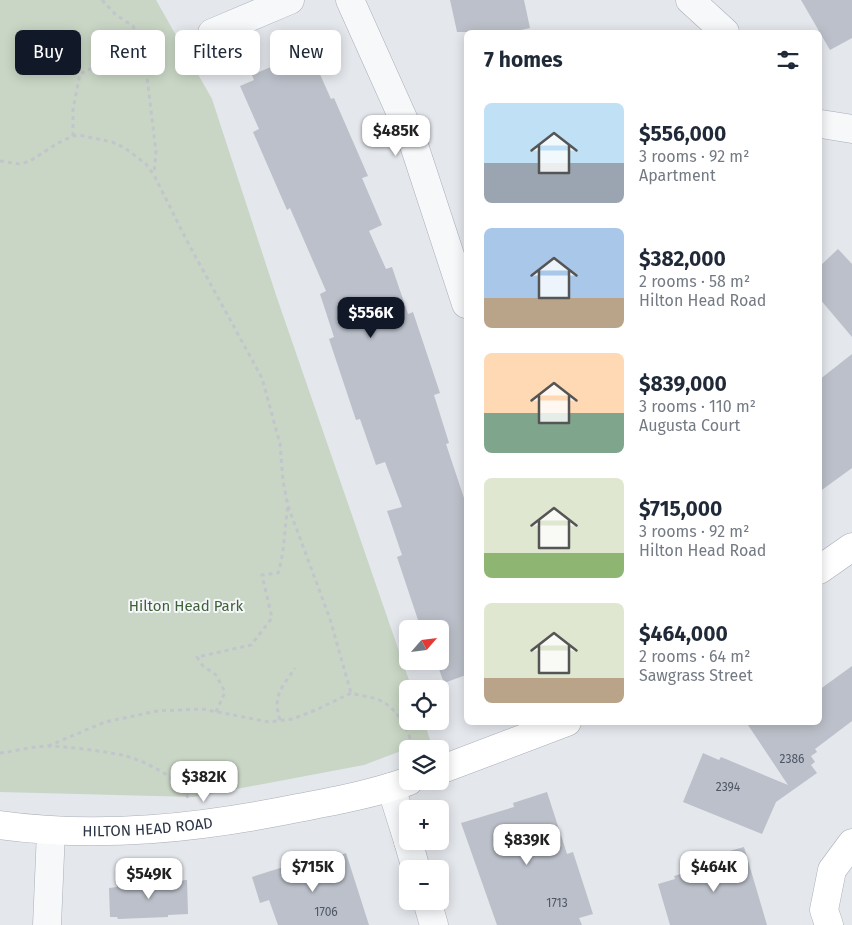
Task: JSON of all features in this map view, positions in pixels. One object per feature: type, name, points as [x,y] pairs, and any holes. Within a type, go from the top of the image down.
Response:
[{"type":"street","points":[[219,30],[290,0]]},
{"type":"street","points":[[350,0],[411,136],[464,298]]},
{"type":"street","points":[[690,0],[723,30]]},
{"type":"street","points":[[822,127],[852,129]]},
{"type":"street","points":[[822,568],[852,547]]},
{"type":"street","points":[[449,767],[559,725]]},
{"type":"street","name":"HILTON HEAD ROAD","points":[[0,825],[51,831],[141,830],[199,826],[261,816],[399,784]]},
{"type":"street","points":[[47,925],[51,831]]},
{"type":"street","points":[[829,925],[824,910],[832,870],[852,844]]},
{"type":"street","points":[[430,910],[434,925]]},
{"type":"path","points":[[102,0],[116,15],[133,26],[135,30]]},
{"type":"path","points":[[73,136],[73,109],[80,74],[91,68]]},
{"type":"path","points":[[147,75],[156,152],[154,175]]},
{"type":"path","points":[[0,161],[20,164],[30,161],[73,136],[94,137],[125,148],[140,159],[154,175],[187,241],[262,378],[280,444],[283,481],[288,506],[330,619],[351,693]]},
{"type":"path","points":[[216,712],[225,692],[216,675],[203,666],[197,657],[252,645],[272,618],[262,575],[278,573],[284,547],[283,540],[288,506]]},
{"type":"path","points":[[280,720],[276,708],[278,695],[295,668]]},
{"type":"path","points":[[0,753],[48,746],[104,722],[157,710],[202,709],[269,722],[293,719],[351,693],[384,702],[402,720],[411,740]]},
{"type":"path","points":[[48,746],[123,756],[151,767],[171,778],[186,793],[199,826]]},
{"type":"green space","name":"Hilton Head Park","points":[[0,0],[156,0],[175,34],[175,75],[198,75],[212,99],[276,295],[399,651],[399,670],[405,670],[409,680],[399,680],[399,730],[427,730],[430,740],[399,740],[399,752],[364,765],[194,797],[0,792]]},
{"type":"building","points":[[450,0],[524,0],[530,28],[521,30],[464,30],[464,32],[457,32]]},
{"type":"building","points":[[801,0],[852,0],[852,38],[830,50],[822,36],[822,30],[818,30]]},
{"type":"building","points":[[270,67],[270,75],[320,75],[331,99],[334,98],[368,176],[362,178],[382,225],[369,231],[386,269],[392,267],[408,314],[413,312],[440,393],[434,395],[449,443],[446,444],[464,498],[464,676],[449,681],[443,680],[439,670],[449,670],[449,620],[418,620],[397,557],[402,555],[387,511],[402,507],[385,462],[376,465],[360,419],[356,420],[329,339],[334,337],[320,294],[326,291],[290,208],[287,210],[253,132],[259,129],[240,86],[254,80],[252,75],[260,75],[260,72]]},
{"type":"building","points":[[838,249],[852,264],[852,337],[822,302],[822,264]]},
{"type":"building","points":[[852,354],[852,468],[822,490],[822,378]]},
{"type":"building","points":[[852,666],[852,721],[815,749],[817,752],[811,756],[815,762],[811,765],[817,773],[776,802],[762,834],[683,802],[703,753],[719,760],[721,757],[788,785],[748,725],[822,725],[822,688]]},
{"type":"building","points":[[547,792],[567,854],[573,852],[593,914],[579,918],[582,925],[497,925],[461,823],[514,807],[513,803]]},
{"type":"building","points":[[744,847],[767,925],[670,925],[658,884],[675,879],[674,876],[684,873],[682,867],[688,866],[687,863]]},
{"type":"building","points":[[339,851],[340,855],[346,853],[369,925],[278,925],[269,900],[260,903],[252,877]]},
{"type":"building","points":[[187,880],[188,914],[168,915],[168,917],[118,919],[117,917],[110,917],[109,888],[117,887],[117,885]]}]
